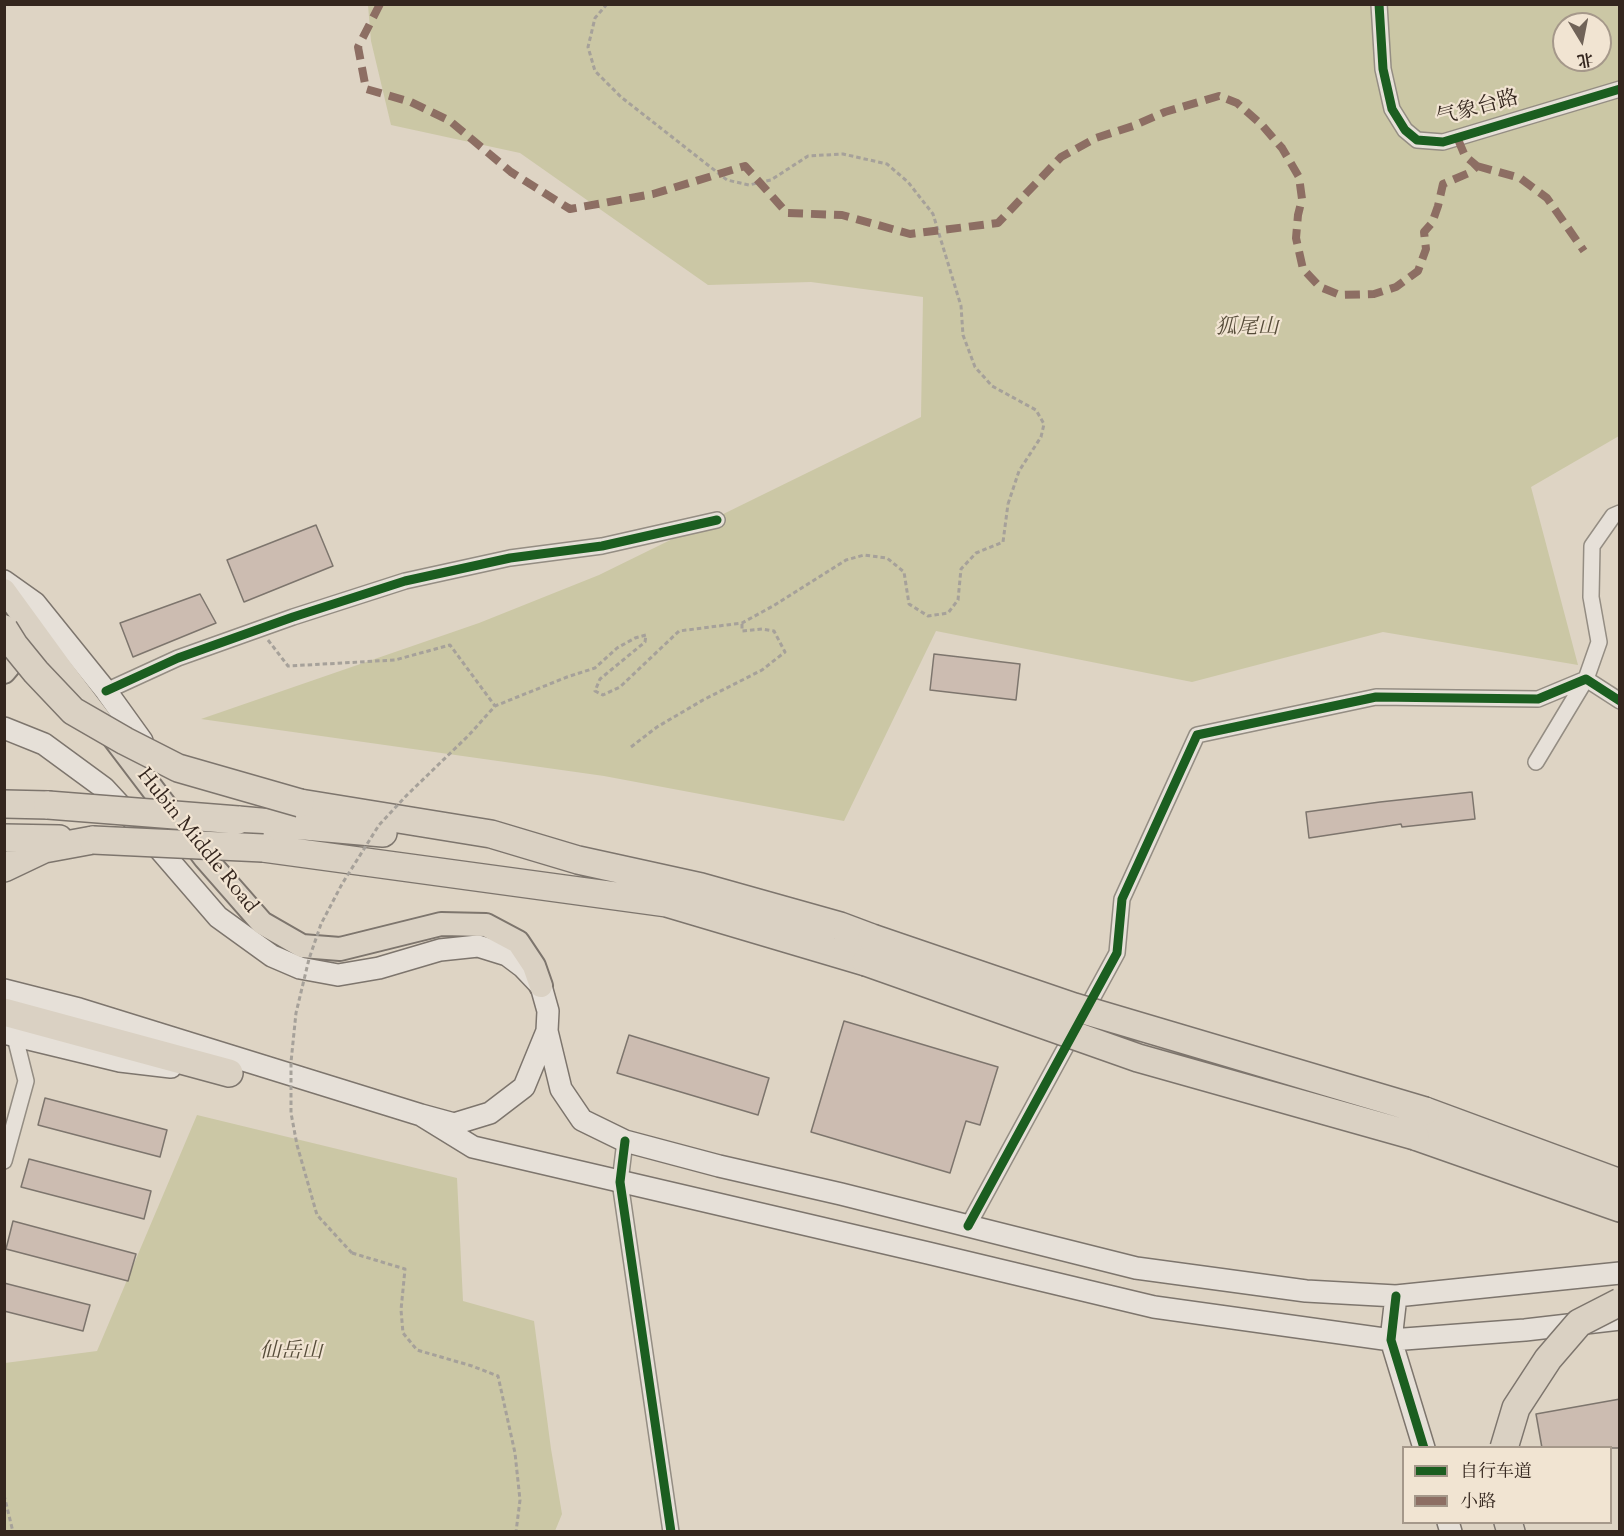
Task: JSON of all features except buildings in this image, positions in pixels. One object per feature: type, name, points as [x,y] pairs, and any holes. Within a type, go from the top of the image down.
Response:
[{"type":"highway","points":[[16,626],[14,645],[73,711],[178,768],[300,803],[491,834],[578,860]]},
{"type":"highway","points":[[4,804],[48,805],[238,820],[396,835],[578,860],[701,886],[840,926],[869,950],[1138,1058],[1415,1136],[1620,1208]]},
{"type":"highway","points":[[4,838],[263,848],[667,903],[869,950],[1074,1007],[1425,1111],[1620,1183]]},
{"type":"highway","points":[[4,868],[44,849],[93,840]]},
{"type":"highway","points":[[4,1012],[230,1073]]},
{"type":"highway","points":[[1505,1446],[1516,1408],[1548,1359],[1579,1323],[1620,1302]]},
{"type":"main road","points":[[4,581],[35,603],[106,690],[142,741],[151,787]]},
{"type":"main road","name":"Hubin Middle Road","points":[[4,590],[16,626],[60,667],[205,858],[262,922],[302,945],[340,949],[441,924],[486,925],[518,942],[534,966],[541,986]]},
{"type":"main road","points":[[4,672],[20,653],[16,626]]},
{"type":"main road","points":[[4,728],[44,744],[104,788],[218,917],[272,956],[300,968],[339,975],[379,968],[440,950],[478,946],[507,955],[523,967],[541,986],[548,1011],[547,1031],[561,1089],[582,1120],[625,1141],[1136,1268],[1306,1291],[1396,1296],[1620,1273]]},
{"type":"main road","points":[[4,990],[79,1009],[454,1124],[490,1113],[524,1087],[547,1031]]},
{"type":"main road","points":[[10,1035],[120,1061],[336,1088]]},
{"type":"main road","points":[[421,1115],[473,1148],[928,1252],[1154,1307],[1391,1340],[1525,1330],[1620,1319]]},
{"type":"main road","points":[[1396,1296],[1391,1340],[1424,1446]]},
{"type":"street","name":"气象台路","points":[[1379,4],[1383,69],[1392,110],[1405,130],[1417,140],[1443,142],[1620,89]]},
{"type":"street","points":[[1536,762],[1586,679],[1599,642],[1591,597],[1592,546],[1613,516],[1620,513]]},
{"type":"street","points":[[106,690],[178,658],[405,581],[510,558],[602,546],[717,520]]},
{"type":"street","points":[[1586,679],[1620,701]]},
{"type":"street","points":[[968,1226],[1117,953],[1122,899],[1197,735],[1376,697],[1538,699],[1586,679]]},
{"type":"street","points":[[4,1161],[26,1081],[10,1035]]},
{"type":"street","points":[[625,1141],[620,1182],[671,1532]]},
{"type":"path","points":[[516,1532],[520,1500],[515,1452],[498,1376],[417,1350],[404,1334],[401,1311],[405,1269],[352,1253],[317,1215],[297,1145],[291,1113],[291,1062],[296,1012],[309,959],[321,924],[342,884],[379,825],[495,706],[595,668],[617,648],[646,635],[645,642],[600,679],[595,691],[603,695],[620,687],[680,631],[742,623],[846,560],[864,555],[887,558],[904,573],[909,604],[928,616],[948,613],[958,600],[961,569],[976,553],[1003,542],[1008,504],[1019,471],[1041,437],[1044,424],[1036,410],[992,386],[975,367],[963,335],[961,306],[933,214],[908,182],[887,164],[843,154],[808,156],[771,180],[749,185],[727,180],[621,97],[595,71],[588,47],[595,18],[607,4]]},
{"type":"path","points":[[631,747],[657,727],[762,670],[785,652],[774,631],[762,629],[742,631],[742,623]]},
{"type":"path","points":[[260,629],[288,666],[395,660],[450,645],[495,706]]},
{"type":"path","points":[[4,1495],[13,1532]]},
{"type":"green space","name":"狐尾山","points":[[368,5],[1619,5],[1619,436],[1531,487],[1578,665],[1383,632],[1192,682],[936,631],[844,821],[604,776],[201,719],[479,623],[599,575],[921,417],[923,297],[811,282],[708,285],[520,153],[391,125],[371,41]]},
{"type":"green space","name":"仙岳山","points":[[197,1115],[457,1178],[463,1301],[534,1321],[562,1514],[555,1531],[5,1532],[5,1363],[97,1351]]},
{"type":"marked path","points":[[380,4],[358,47],[366,89],[411,102],[450,121],[511,172],[570,209],[653,194],[745,166],[787,213],[842,215],[910,234],[998,223],[1061,157],[1096,138],[1133,126],[1165,112],[1219,96],[1237,103],[1261,124],[1282,148],[1299,177],[1302,199],[1296,238],[1303,269],[1320,287],[1340,295],[1374,294],[1396,287],[1418,271],[1426,249],[1424,232],[1432,223],[1443,184],[1471,172],[1477,166],[1465,156],[1457,137]]},
{"type":"marked path","points":[[1477,166],[1520,178],[1547,198],[1584,251]]},
{"type":"cycle path","points":[[1379,4],[1383,69],[1392,109],[1405,130],[1417,140],[1443,142],[1620,89]]},
{"type":"cycle path","points":[[106,691],[178,658],[293,617],[405,581],[510,558],[602,546],[717,520]]},
{"type":"cycle path","points":[[968,1226],[1117,953],[1122,899],[1197,735],[1376,697],[1538,699],[1586,679],[1620,701]]},
{"type":"cycle path","points":[[625,1141],[620,1182],[671,1532]]},
{"type":"cycle path","points":[[1396,1296],[1391,1340],[1423,1446]]}]
